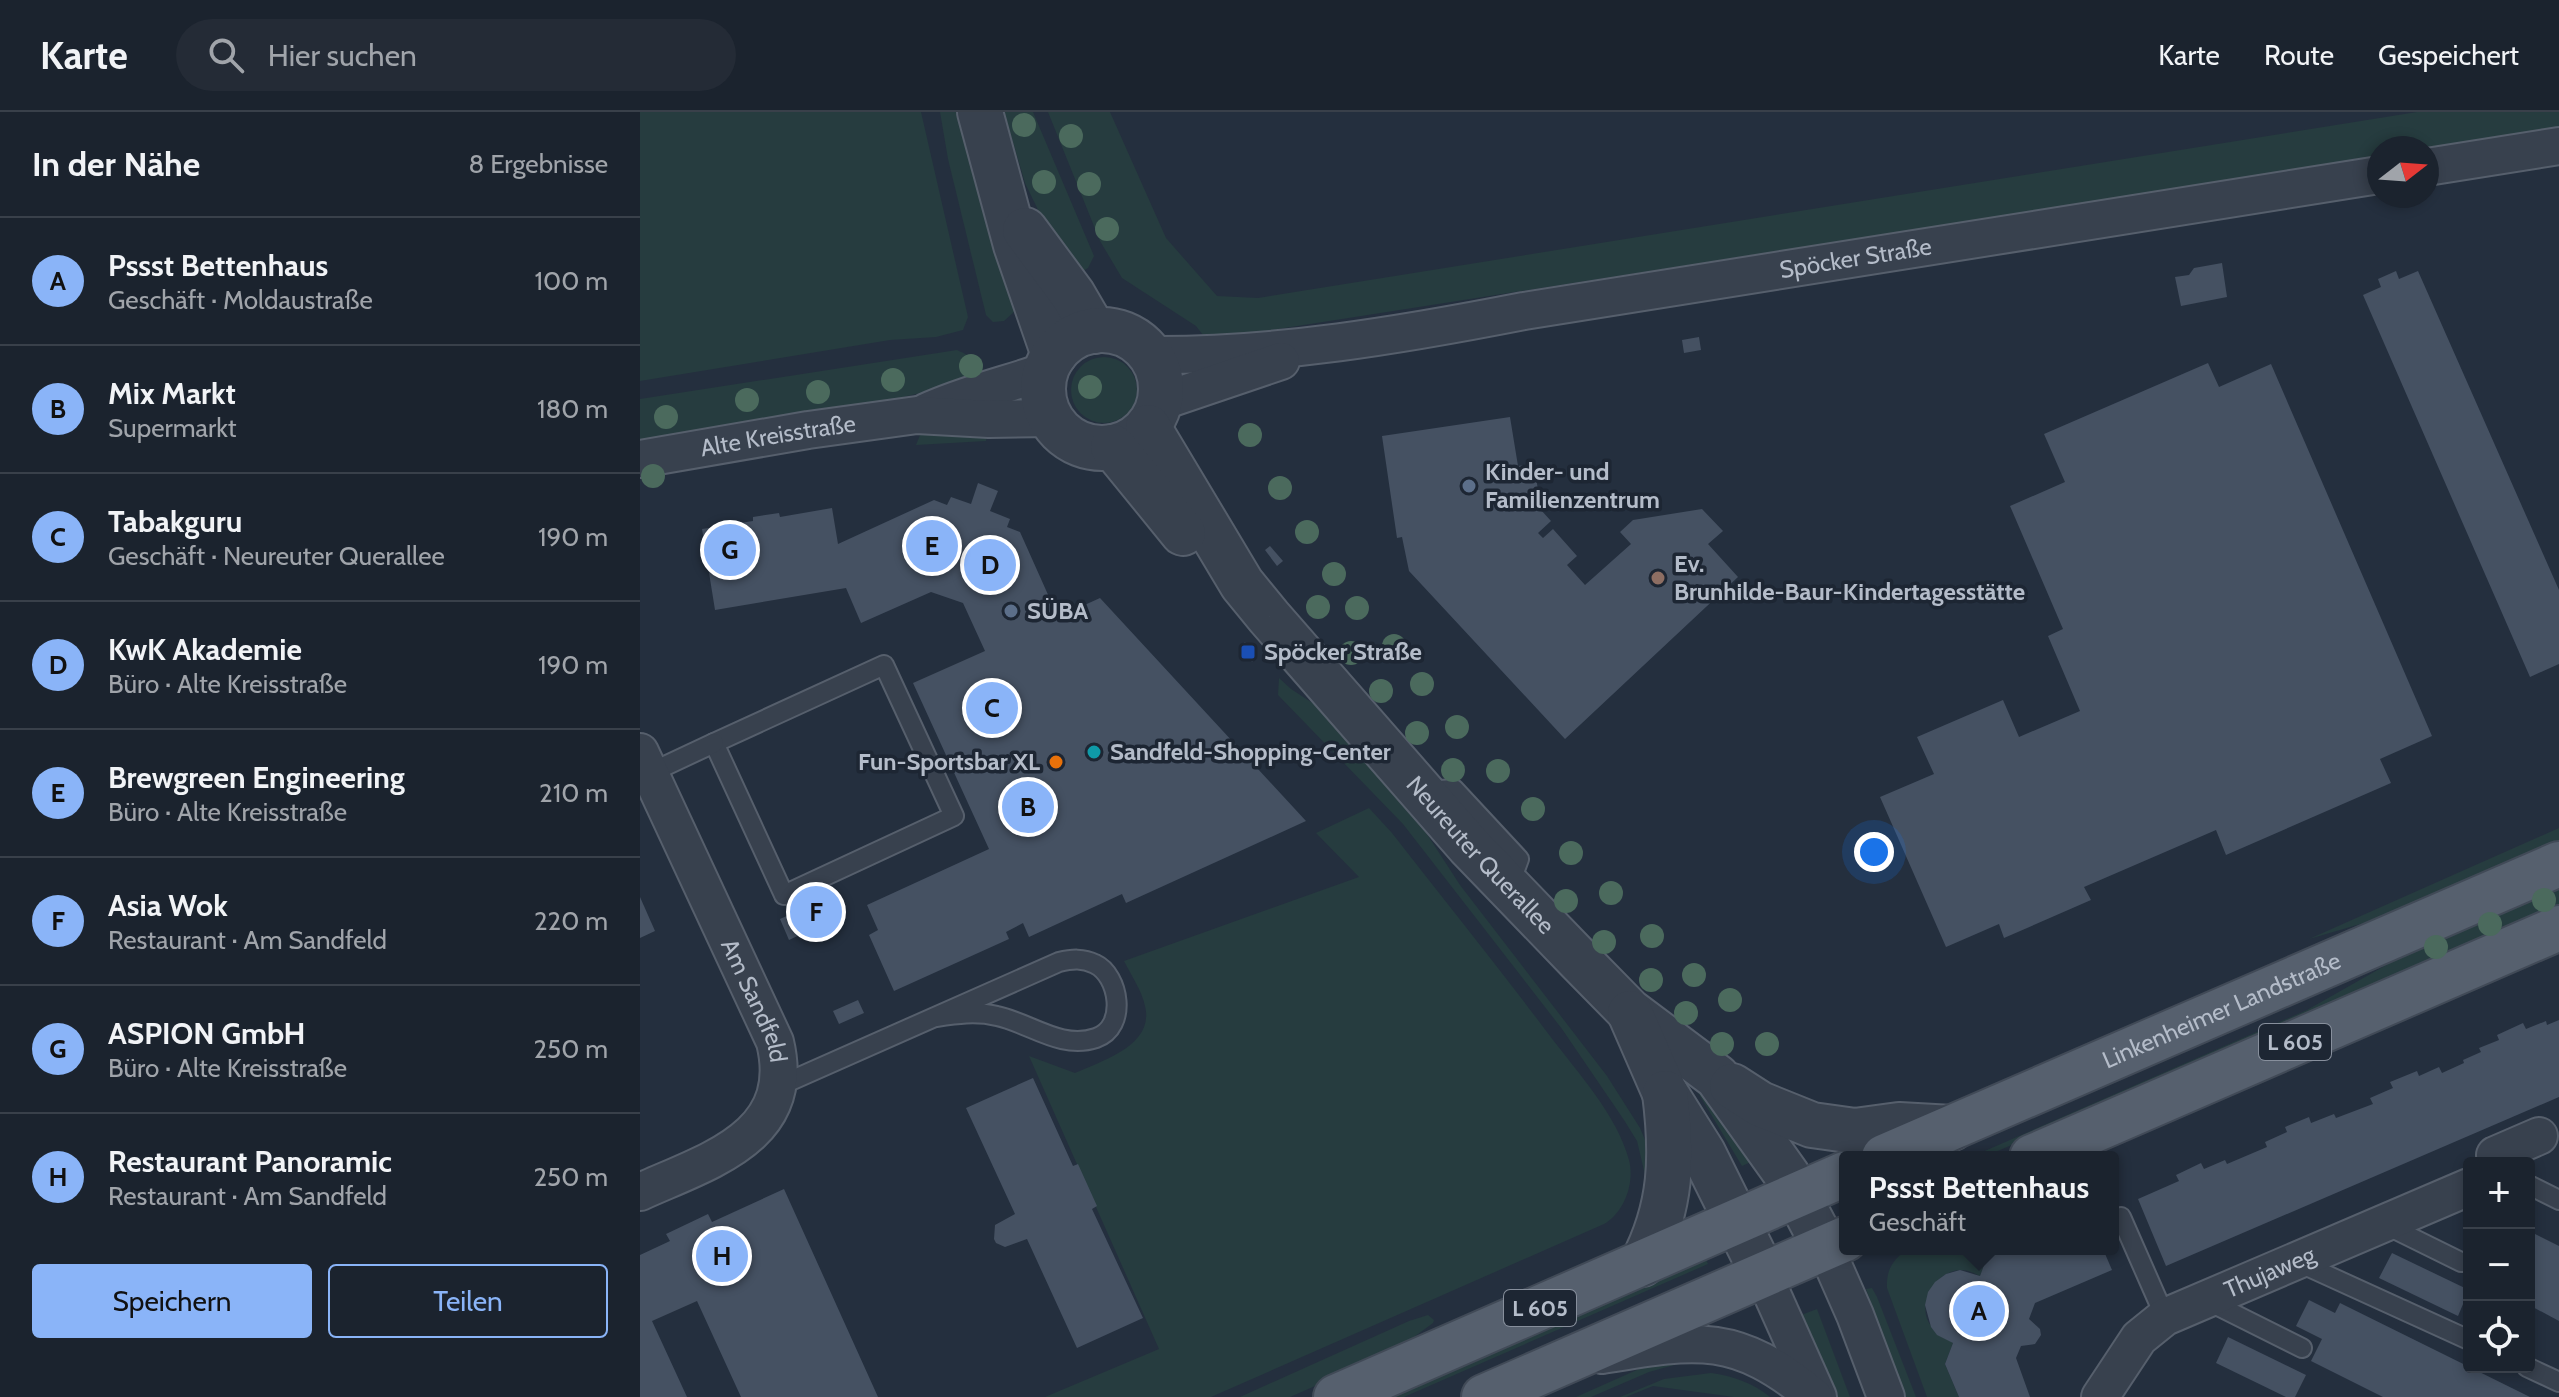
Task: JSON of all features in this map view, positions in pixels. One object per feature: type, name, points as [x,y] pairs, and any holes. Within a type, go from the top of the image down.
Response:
[{"type":"main road","name":"Linkenheimer Landstraße","points":[[1898,1151],[2559,864]]},
{"type":"main road","name":"L 605","points":[[2046,1151],[2559,928]]},
{"type":"main road","points":[[1738,1221],[1839,1177]]},
{"type":"main road","name":"L 605","points":[[1336,1397],[1738,1221]]},
{"type":"main road","name":"L 605","points":[[1484,1397],[1835,1243]]},
{"type":"street","points":[[980,112],[1050,363]]},
{"type":"street","points":[[2439,165],[2559,146]]},
{"type":"street","name":"Spöcker Straße","points":[[1151,355],[1193,355],[1392,336],[1540,309],[2367,177]]},
{"type":"street","points":[[1007,205],[1073,295],[1094,331]]},
{"type":"street","points":[[1140,426],[1098,448],[1071,439],[1051,418],[1043,387],[1050,363],[1065,343],[1078,335],[1110,330],[1140,343],[1151,355]]},
{"type":"street","name":"Spöcker Straße","points":[[1140,426],[1332,344]]},
{"type":"street","name":"Neureuter Querallee","points":[[1151,355],[1162,386],[1140,426],[1242,584],[1421,792],[1629,1011],[1717,1077],[1835,1243]]},
{"type":"street","name":"Alte Kreisstraße","points":[[917,415],[964,395],[1006,385],[1050,363]]},
{"type":"street","name":"Alte Kreisstraße","points":[[640,459],[917,415],[1051,418]]},
{"type":"street","name":"Am Sandfeld","points":[[640,1192],[740,1143],[765,1118],[773,1105],[779,1086],[780,1062],[775,1042],[645,762]]},
{"type":"street","name":"Neureuter Querallee","points":[[1629,1011],[1664,1091],[1690,1130],[1763,1274]]},
{"type":"street","points":[[1717,1077],[1760,1104],[1812,1125],[1855,1131],[1899,1125],[1952,1128]]},
{"type":"street","points":[[1642,1264],[1654,1241],[1668,1194],[1668,1118],[1664,1091]]},
{"type":"street","points":[[2496,1157],[2539,1136]]},
{"type":"street","name":"Thujaweg","points":[[2100,1397],[2139,1338],[2165,1317],[2463,1189]]},
{"type":"street","points":[[1835,1243],[1855,1315],[1886,1397]]},
{"type":"street","points":[[1763,1274],[1816,1397]]},
{"type":"street","points":[[1565,1361],[1670,1345],[1711,1344],[1737,1348],[1765,1361],[1816,1397]]},
{"type":"lane","points":[[645,762],[714,743],[884,665],[954,816],[784,895],[714,743]]},
{"type":"lane","points":[[779,1086],[1059,962],[1076,958],[1097,964],[1108,975],[1118,1004],[1117,1017],[1110,1031],[1098,1038],[1076,1042],[999,1016],[976,1012],[936,1017]]},
{"type":"lane","points":[[2535,1188],[2559,1200]]},
{"type":"lane","points":[[2121,1217],[2165,1317]]},
{"type":"lane","points":[[2381,1223],[2461,1262]]},
{"type":"lane","points":[[2296,1261],[2463,1337]]},
{"type":"lane","points":[[2206,1300],[2302,1348]]},
{"type":"lane","points":[[2535,1371],[2559,1382]]},
{"type":"green space","points":[[640,112],[921,112],[968,317],[963,330],[936,337],[890,340],[640,381]]},
{"type":"green space","points":[[940,112],[964,112],[1026,301],[1004,321],[993,322],[986,315],[948,159]]},
{"type":"green space","points":[[1004,112],[1033,112],[1094,256],[1088,268],[1071,278],[1025,183]]},
{"type":"green space","points":[[1048,112],[1110,112],[1166,238],[1217,296],[1258,298],[2417,112],[2559,112],[2559,129],[2439,147],[2439,136],[2367,136],[2367,159],[1234,336],[1210,344],[1196,326],[1122,278],[1100,241]]},
{"type":"green space","points":[[957,350],[979,364],[985,378],[873,404],[640,441],[640,399]]},
{"type":"green space","points":[[1110,357],[1128,366],[1135,377],[1135,403],[1128,414],[1117,421],[1098,423],[1080,414],[1073,403],[1071,384],[1080,366],[1091,359]]},
{"type":"green space","points":[[988,429],[986,441],[916,445],[920,435]]},
{"type":"green space","points":[[1279,678],[1334,717],[1410,808],[1460,885],[1607,1076],[1640,1128],[1648,1147],[1646,1179],[1637,1141],[1562,1029],[1403,824],[1278,695]]},
{"type":"green space","points":[[1369,808],[1472,934],[1606,1111],[1629,1160],[1629,1187],[1622,1205],[1604,1224],[1211,1397],[1045,1397],[1159,1349],[1029,1056],[1075,1073],[1124,1050],[1142,1031],[1146,1020],[1141,995],[1124,961],[1359,877],[1316,833]]},
{"type":"green space","points":[[2559,828],[2559,844],[2381,918],[2309,939]]},
{"type":"green space","points":[[2559,882],[2559,907],[1998,1151],[1985,1151],[2307,1010],[2418,947]]},
{"type":"green space","points":[[1695,1083],[1760,1158],[1742,1166]]},
{"type":"green space","points":[[1704,1255],[1708,1264],[1404,1397],[1378,1397]]},
{"type":"green space","points":[[1992,1255],[1987,1257],[1980,1276],[1961,1270],[1943,1276],[1930,1291],[1927,1300],[1927,1319],[1932,1327],[1953,1343],[1945,1364],[1959,1397],[1927,1397],[1887,1288],[1888,1276],[1898,1257]]},
{"type":"green space","points":[[1872,1288],[1916,1397],[1905,1397],[1866,1289]]},
{"type":"green space","points":[[1817,1309],[1850,1397],[1830,1397],[1796,1317]]},
{"type":"green space","points":[[1428,1315],[1434,1320],[1433,1323],[1395,1351],[1290,1397],[1240,1397],[1409,1321]]},
{"type":"green space","points":[[1692,1360],[1649,1372],[1591,1397],[1576,1397],[1648,1365]]},
{"type":"green space","points":[[1711,1373],[1742,1381],[1770,1397],[1734,1397],[1653,1386],[1620,1397],[1664,1379]]},
{"type":"building","points":[[2222,263],[2227,297],[2181,306],[2175,277],[2189,275],[2194,268]]},
{"type":"building","points":[[2396,271],[2399,279],[2418,271],[2559,590],[2559,664],[2530,677],[2363,295],[2381,287],[2378,279]]},
{"type":"building","points":[[1699,337],[1701,350],[1684,353],[1682,340]]},
{"type":"building","points":[[2208,363],[2219,387],[2271,364],[2432,736],[2380,759],[2391,783],[2226,855],[2216,830],[2084,887],[2091,900],[2004,938],[1999,924],[1946,947],[1880,797],[1934,774],[1917,737],[2003,700],[2019,737],[2080,711],[2048,636],[2063,629],[2010,506],[2065,482],[2044,434]]},
{"type":"building","points":[[1510,417],[1518,466],[1534,464],[1541,510],[1551,521],[1538,533],[1543,538],[1553,529],[1577,556],[1567,565],[1585,585],[1631,544],[1620,532],[1633,520],[1702,509],[1723,531],[1708,544],[1738,577],[1565,739],[1409,571],[1402,537],[1397,538],[1382,436]]},
{"type":"building","name":"Sandfeld-Shopping-Center","points":[[978,483],[998,491],[990,511],[1010,519],[1007,527],[1020,532],[1058,617],[1100,598],[1306,821],[1126,903],[1122,894],[1029,937],[1023,923],[1006,932],[1009,939],[894,991],[869,935],[878,930],[867,905],[989,849],[913,683],[985,651],[963,603],[931,592],[861,623],[846,588],[715,610],[702,529],[753,521],[753,517],[779,513],[780,517],[832,508],[838,544],[934,500],[947,505],[951,497],[971,504]]},
{"type":"building","points":[[1270,546],[1283,561],[1277,566],[1265,550]]},
{"type":"building","points":[[1245,642],[1257,657],[1252,662],[1239,646]]},
{"type":"building","points":[[831,896],[840,916],[789,940],[780,919]]},
{"type":"building","points":[[640,897],[655,931],[640,938]]},
{"type":"building","points":[[858,1000],[864,1013],[839,1024],[833,1011]]},
{"type":"building","points":[[2559,1020],[2559,1097],[2166,1266],[2138,1199],[2179,1181],[2176,1175],[2201,1163],[2204,1169],[2225,1160],[2227,1164],[2267,1147],[2265,1142],[2287,1132],[2285,1127],[2309,1117],[2311,1123],[2334,1114],[2336,1118],[2373,1104],[2370,1098],[2393,1088],[2390,1082],[2417,1071],[2419,1076],[2439,1067],[2442,1073],[2481,1052],[2479,1048],[2499,1040],[2497,1035],[2523,1023],[2526,1029],[2546,1021],[2547,1025]]},
{"type":"building","points":[[1033,1078],[1073,1166],[1078,1164],[1097,1206],[1092,1209],[1143,1318],[1077,1348],[1027,1239],[1005,1247],[994,1239],[995,1225],[1015,1214],[966,1108]]},
{"type":"building","points":[[784,1189],[878,1397],[741,1397],[697,1301],[652,1321],[687,1397],[640,1397],[640,1255],[670,1241],[666,1234],[708,1214],[712,1222]]},
{"type":"building","points":[[2535,1234],[2559,1246],[2559,1321],[2535,1308]]},
{"type":"building","points":[[2392,1253],[2463,1287],[2463,1304],[2458,1316],[2379,1278]]},
{"type":"building","points":[[2106,1255],[2112,1270],[2035,1303],[2029,1319],[2040,1329],[2041,1335],[2035,1344],[2021,1346],[2016,1358],[2030,1397],[1959,1397],[1945,1364],[1953,1343],[1937,1335],[1931,1327],[1925,1305],[1928,1292],[1935,1282],[1946,1274],[1960,1270],[1980,1276],[1987,1257]]},
{"type":"building","points":[[2309,1300],[2335,1313],[2340,1303],[2463,1364],[2463,1373],[2481,1373],[2530,1397],[2383,1397],[2311,1361],[2322,1339],[2296,1326]]},
{"type":"building","points":[[2228,1337],[2306,1375],[2295,1397],[2286,1397],[2216,1363]]},
{"type":"place","name":"Kinder- und Familienzentrum","points":[[1469,486]]},
{"type":"place","name":"Brewgreen Engineering","points":[[932,546]]},
{"type":"place","name":"ASPION GmbH","points":[[730,550]]},
{"type":"place","name":"KwK Akademie","points":[[990,565]]},
{"type":"place","name":"Ev. Brunhilde-Baur-Kindertagesstätte","points":[[1658,578]]},
{"type":"place","name":"SÜBA","points":[[1011,611]]},
{"type":"place","name":"Spöcker Straße","points":[[1248,652]]},
{"type":"place","name":"Tabakguru","points":[[992,708]]},
{"type":"place","name":"Sandfeld-Shopping-Center","points":[[1094,752]]},
{"type":"place","name":"Fun-Sportsbar XL","points":[[1056,762]]},
{"type":"place","name":"Mix Markt","points":[[1028,807]]},
{"type":"place","name":"Asia Wok","points":[[816,912]]},
{"type":"place","name":"Restaurant Panoramic","points":[[722,1256]]},
{"type":"place","name":"Pssst Bettenhaus","points":[[1979,1311]]}]
